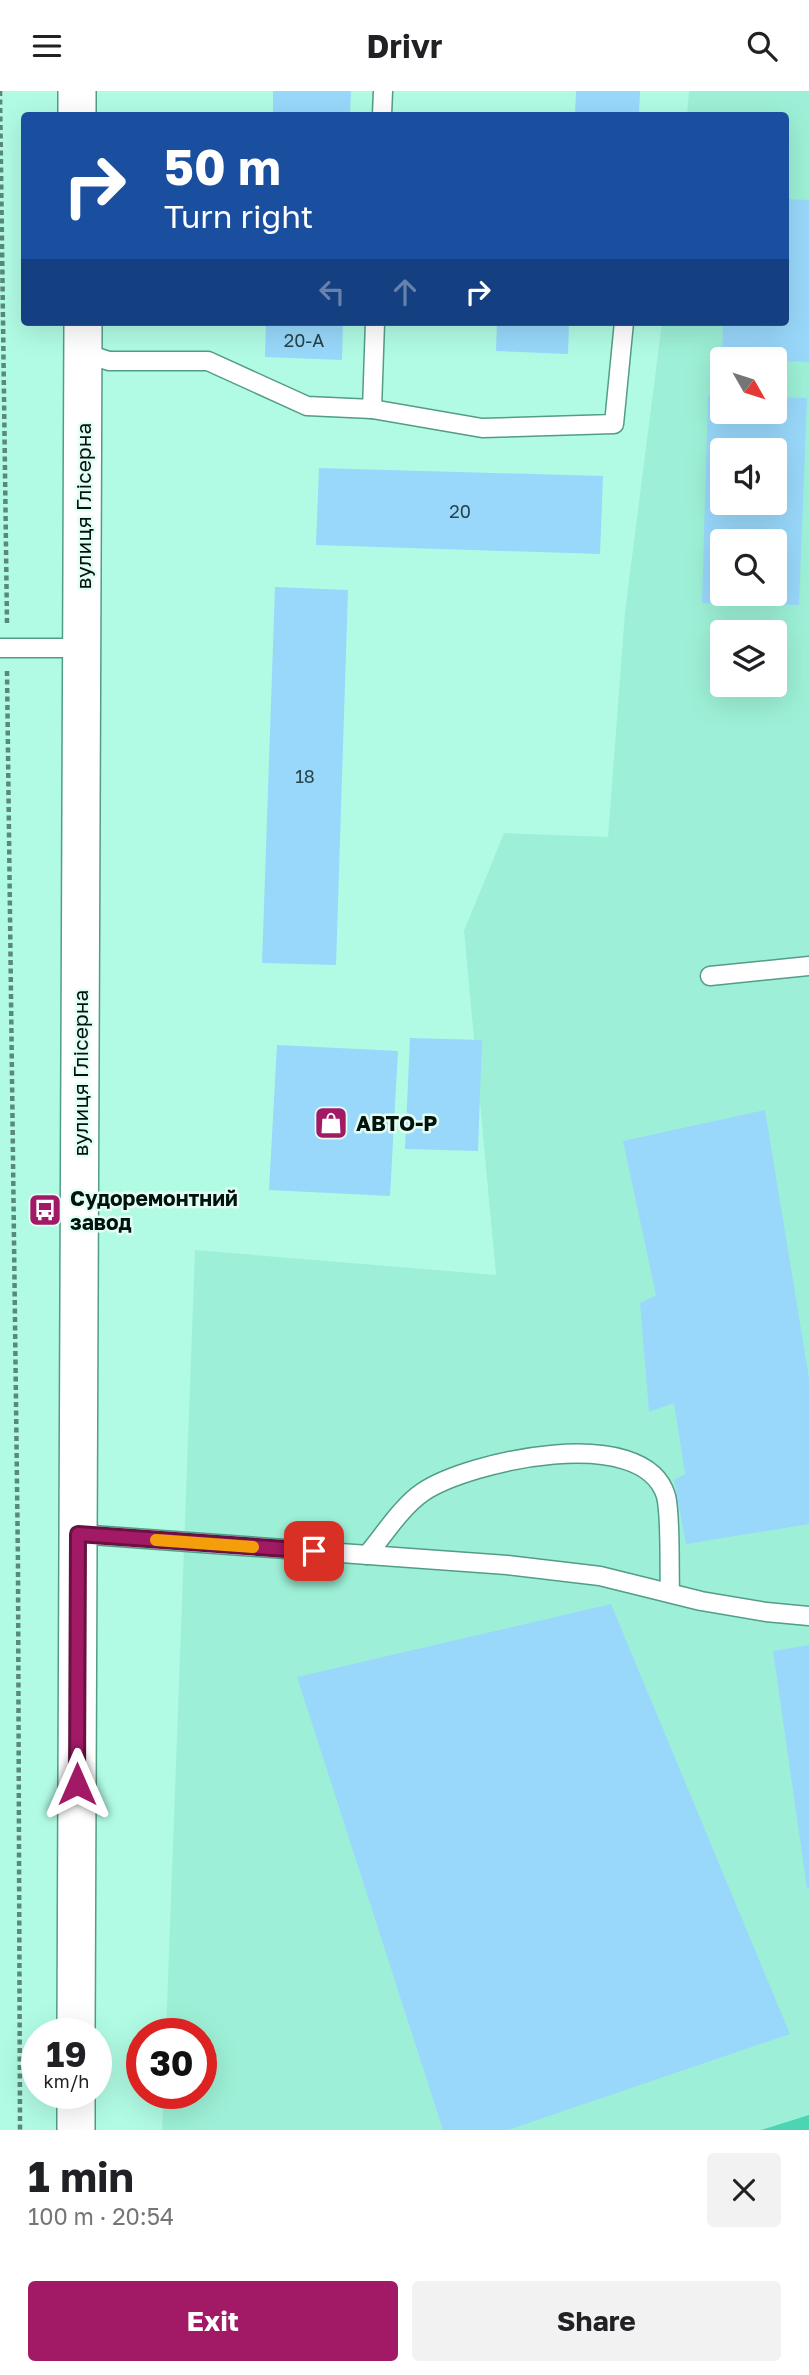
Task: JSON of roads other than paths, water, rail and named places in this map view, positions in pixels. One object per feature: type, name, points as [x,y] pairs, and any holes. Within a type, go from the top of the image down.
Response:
[{"type":"street","points":[[77,91],[77,112]]},
{"type":"street","name":"вулиця Глісерна","points":[[76,2018],[83,338]]},
{"type":"street","points":[[75,2130],[76,2109]]},
{"type":"lane","points":[[382,112],[383,91]]},
{"type":"lane","points":[[372,409],[375,326]]},
{"type":"lane","points":[[83,338],[109,361],[208,361],[307,406],[372,409],[482,428],[614,424],[624,326]]},
{"type":"lane","points":[[5,647],[82,648]]},
{"type":"lane","points":[[710,976],[809,966]]},
{"type":"lane","points":[[367,1555],[422,1493],[455,1475],[491,1465],[576,1453],[620,1456],[649,1471],[666,1495],[670,1591]]},
{"type":"lane","points":[[78,1534],[587,1574],[740,1608],[809,1616]]},
{"type":"place","name":"АВТО-Р","points":[[331,1123]]},
{"type":"place","name":"Судоремонтний завод","points":[[45,1210]]}]
